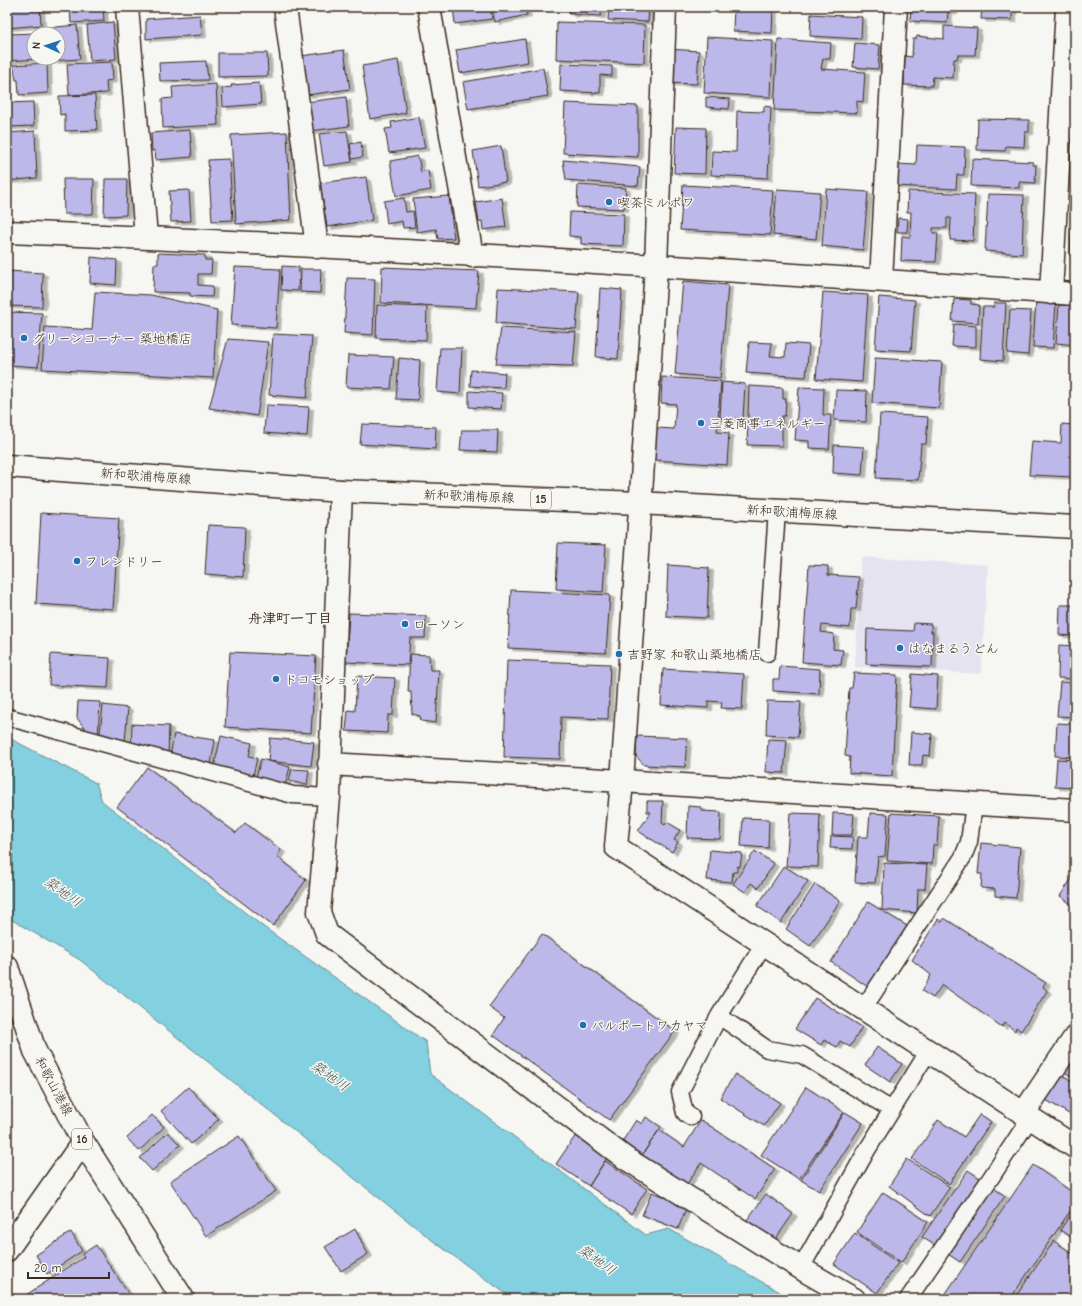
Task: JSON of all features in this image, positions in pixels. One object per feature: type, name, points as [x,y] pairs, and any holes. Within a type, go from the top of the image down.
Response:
[{"type":"street","points":[[127,7],[146,237]]},
{"type":"street","points":[[285,7],[318,247]]},
{"type":"street","points":[[429,7],[472,256]]},
{"type":"street","points":[[665,7],[656,268],[639,503],[622,781],[616,847],[1075,1147]]},
{"type":"street","points":[[881,280],[896,7]]},
{"type":"street","points":[[1051,293],[1067,7]]},
{"type":"street","points":[[7,232],[146,237],[881,280],[1075,294]]},
{"type":"street","name":"新和歌浦梅原線","points":[[7,466],[341,491],[639,503],[1075,527]]},
{"type":"street","points":[[341,491],[329,764],[329,797],[319,912],[327,934],[625,1158],[801,1268],[854,1299]]},
{"type":"street","points":[[329,764],[1075,810]]},
{"type":"street","name":"和歌山港線","points":[[7,967],[35,1051],[83,1142],[183,1299]]},
{"type":"street","points":[[1026,1116],[1075,1037]]},
{"type":"street","points":[[7,1250],[83,1142]]},
{"type":"lane","points":[[767,654],[777,511]]},
{"type":"lane","points":[[7,716],[293,796],[329,797]]},
{"type":"lane","points":[[863,1008],[963,857],[970,842],[974,804]]},
{"type":"lane","points":[[691,1117],[685,1113],[680,1092],[719,1016],[764,944]]},
{"type":"lane","points":[[719,1016],[767,1049],[802,1055],[892,1110]]},
{"type":"lane","points":[[801,1268],[867,1150],[928,1052]]},
{"type":"lane","points":[[908,1299],[992,1176],[1026,1116]]},
{"type":"shaded area","points":[[861,557],[988,565],[981,674],[855,667]]},
{"type":"water","name":"築地川","points":[[7,737],[96,783],[102,801],[265,928],[426,1042],[430,1074],[646,1235],[669,1229],[792,1299],[513,1299],[433,1241],[80,960],[7,917]]},
{"type":"building","points":[[7,7],[40,7],[41,25],[7,28]]},
{"type":"building","points":[[70,7],[103,7],[104,21],[71,23]]},
{"type":"building","points":[[453,7],[490,7],[492,19],[455,24]]},
{"type":"building","points":[[501,7],[525,7],[527,15],[495,22],[492,9]]},
{"type":"building","points":[[569,7],[602,7],[601,16],[569,14]]},
{"type":"building","points":[[609,7],[649,7],[648,22],[608,20]]},
{"type":"building","points":[[734,7],[773,7],[772,33],[733,31]]},
{"type":"building","points":[[911,7],[953,7],[953,12],[948,12],[947,23],[910,21]]},
{"type":"building","points":[[982,7],[1012,7],[1012,20],[981,19]]},
{"type":"building","points":[[811,14],[862,17],[861,39],[810,36]]},
{"type":"building","points":[[200,15],[202,35],[146,39],[146,19]]},
{"type":"building","points":[[113,22],[116,59],[90,61],[87,25]]},
{"type":"building","points":[[557,22],[645,25],[644,63],[556,59]]},
{"type":"building","points":[[77,25],[80,59],[66,60],[66,26]]},
{"type":"building","points":[[944,26],[977,28],[975,55],[958,55],[957,59],[954,59],[953,78],[933,77],[932,86],[904,85],[905,56],[912,57],[913,39],[916,39],[917,36],[944,39]]},
{"type":"building","points":[[26,33],[26,60],[7,61],[7,34]]},
{"type":"building","points":[[707,37],[773,41],[771,97],[704,93]]},
{"type":"building","points":[[525,39],[528,62],[460,73],[456,50]]},
{"type":"building","points":[[778,39],[831,43],[830,59],[823,59],[821,69],[865,72],[863,102],[857,101],[857,113],[774,110]]},
{"type":"building","points":[[855,43],[880,45],[878,69],[853,67]]},
{"type":"building","points":[[669,49],[699,51],[697,84],[667,83]]},
{"type":"building","points":[[344,50],[350,89],[307,95],[301,56]]},
{"type":"building","points":[[218,53],[267,53],[268,76],[218,77]]},
{"type":"building","points":[[398,60],[406,113],[370,119],[362,66]]},
{"type":"building","points":[[206,61],[208,80],[160,81],[159,63]]},
{"type":"building","points":[[112,62],[113,80],[106,81],[107,93],[69,95],[67,64]]},
{"type":"building","points":[[561,64],[612,66],[612,76],[600,75],[600,93],[560,91]]},
{"type":"building","points":[[13,65],[47,66],[48,93],[19,95],[18,80],[16,80]]},
{"type":"building","points":[[543,68],[548,96],[468,109],[463,82]]},
{"type":"building","points":[[259,83],[261,104],[223,107],[222,88],[232,87],[231,85]]},
{"type":"building","points":[[216,84],[218,125],[163,128],[162,99],[173,98],[172,87]]},
{"type":"building","points":[[95,95],[97,130],[65,131],[65,114],[60,115],[59,96]]},
{"type":"building","points":[[346,97],[349,126],[310,131],[306,102]]},
{"type":"building","points":[[706,97],[730,99],[729,109],[706,107]]},
{"type":"building","points":[[33,102],[34,126],[7,127],[7,103]]},
{"type":"building","points":[[565,103],[638,106],[638,157],[563,153]]},
{"type":"building","points":[[764,106],[771,107],[768,178],[711,175],[712,151],[736,152],[737,111],[764,112]]},
{"type":"building","points":[[419,117],[425,148],[389,153],[385,129],[392,128],[391,122]]},
{"type":"building","points":[[978,119],[1029,120],[1029,132],[1025,132],[1024,147],[1006,146],[1005,151],[977,150]]},
{"type":"building","points":[[676,127],[706,128],[705,174],[674,173]]},
{"type":"building","points":[[190,130],[192,157],[156,160],[155,151],[152,151],[151,133]]},
{"type":"building","points":[[35,131],[37,178],[7,181],[7,133]]},
{"type":"building","points":[[347,131],[352,162],[324,166],[319,134]]},
{"type":"building","points":[[287,132],[291,220],[236,224],[231,135]]},
{"type":"building","points":[[361,142],[363,157],[352,159],[350,144]]},
{"type":"building","points":[[917,145],[965,147],[964,175],[957,175],[956,189],[896,186],[897,164],[916,165]]},
{"type":"building","points":[[501,146],[506,182],[478,186],[473,151]]},
{"type":"building","points":[[418,156],[421,172],[428,170],[431,190],[396,196],[390,161]]},
{"type":"building","points":[[229,159],[233,220],[212,221],[208,160]]},
{"type":"building","points":[[972,159],[1033,162],[1033,165],[1036,165],[1035,183],[1019,182],[1019,188],[971,186]]},
{"type":"building","points":[[563,160],[640,167],[638,186],[566,180]]},
{"type":"building","points":[[366,177],[372,220],[327,227],[320,183]]},
{"type":"building","points":[[63,179],[94,179],[93,214],[64,214]]},
{"type":"building","points":[[105,179],[127,179],[126,215],[104,216]]},
{"type":"building","points":[[578,185],[626,188],[624,209],[577,207]]},
{"type":"building","points":[[683,185],[773,190],[770,235],[680,230]]},
{"type":"building","points":[[777,189],[820,192],[816,239],[773,235]]},
{"type":"building","points":[[826,189],[868,192],[863,250],[822,246]]},
{"type":"building","points":[[189,190],[191,221],[171,222],[169,191]]},
{"type":"building","points":[[908,191],[975,194],[973,241],[950,240],[951,218],[947,218],[947,228],[933,228],[933,233],[938,233],[936,262],[901,261],[902,236],[910,237],[911,212],[907,212]]},
{"type":"building","points":[[988,194],[1024,195],[1022,254],[985,251]]},
{"type":"building","points":[[449,196],[454,238],[438,239],[436,229],[417,232],[413,199]]},
{"type":"building","points":[[404,198],[406,212],[413,211],[415,227],[403,228],[402,221],[387,224],[384,201]]},
{"type":"building","points":[[502,198],[506,227],[483,230],[482,221],[479,222],[476,202]]},
{"type":"building","points":[[570,212],[624,214],[623,246],[581,244],[581,237],[569,236]]},
{"type":"building","points":[[898,218],[908,219],[907,232],[897,232]]},
{"type":"building","points":[[1071,230],[1075,230],[1075,256],[1070,256]]},
{"type":"building","points":[[158,253],[205,255],[205,260],[212,260],[211,274],[198,274],[198,285],[213,286],[212,297],[190,296],[190,293],[153,292],[154,264],[158,264]]},
{"type":"building","points":[[91,257],[117,260],[116,285],[90,283]]},
{"type":"building","points":[[282,266],[299,267],[298,291],[281,290]]},
{"type":"building","points":[[235,267],[280,269],[276,328],[231,325]]},
{"type":"building","points":[[382,267],[479,271],[476,308],[381,303]]},
{"type":"building","points":[[301,269],[321,269],[320,293],[300,292]]},
{"type":"building","points":[[7,271],[43,273],[42,307],[7,306]]},
{"type":"building","points":[[347,278],[375,279],[373,335],[344,333]]},
{"type":"building","points":[[683,281],[728,285],[720,378],[675,374]]},
{"type":"building","points":[[498,288],[579,292],[576,329],[496,323]]},
{"type":"building","points":[[600,288],[622,290],[618,359],[596,357]]},
{"type":"building","points":[[95,292],[151,295],[217,310],[213,378],[42,369],[45,327],[92,330]]},
{"type":"building","points":[[823,292],[868,295],[862,382],[816,379]]},
{"type":"building","points":[[879,297],[915,300],[911,351],[875,349]]},
{"type":"building","points":[[954,299],[971,300],[971,304],[979,305],[978,323],[952,321]]},
{"type":"building","points":[[1036,300],[1056,303],[1053,348],[1033,347]]},
{"type":"building","points":[[994,303],[1006,303],[1003,361],[980,359],[983,307],[994,307]]},
{"type":"building","points":[[377,305],[427,307],[426,340],[376,338]]},
{"type":"building","points":[[1059,305],[1075,306],[1075,345],[1056,343]]},
{"type":"building","points":[[1010,310],[1031,311],[1028,355],[1007,353]]},
{"type":"building","name":"グリーンコーナー 築地橋店","points":[[7,312],[42,313],[38,367],[10,365],[7,363]]},
{"type":"building","points":[[954,324],[976,326],[976,347],[952,346]]},
{"type":"building","points":[[501,328],[576,332],[573,366],[496,364]]},
{"type":"building","points":[[273,334],[312,336],[307,398],[269,395]]},
{"type":"building","points":[[228,339],[268,342],[257,416],[209,408]]},
{"type":"building","points":[[749,342],[772,343],[770,356],[785,357],[786,343],[809,345],[806,377],[746,373]]},
{"type":"building","points":[[440,348],[462,348],[460,394],[437,392]]},
{"type":"building","points":[[348,355],[394,357],[391,389],[346,387]]},
{"type":"building","points":[[399,358],[420,360],[418,400],[396,399]]},
{"type":"building","points":[[875,358],[942,362],[939,408],[872,403]]},
{"type":"building","points":[[471,370],[505,373],[504,388],[470,386]]},
{"type":"building","points":[[662,377],[721,381],[717,432],[729,433],[727,465],[654,460],[656,428],[674,429],[676,404],[661,403]]},
{"type":"building","points":[[722,382],[745,384],[743,419],[720,418]]},
{"type":"building","points":[[749,386],[783,388],[783,399],[786,399],[785,416],[782,416],[782,446],[747,445]]},
{"type":"building","points":[[799,387],[824,388],[823,415],[831,415],[829,449],[809,448],[809,441],[795,440]]},
{"type":"building","points":[[836,390],[867,391],[866,422],[834,420]]},
{"type":"building","points":[[469,391],[502,393],[501,409],[469,407]]},
{"type":"building","points":[[266,405],[309,407],[307,436],[264,433]]},
{"type":"building","points":[[880,414],[928,417],[926,444],[921,444],[918,480],[876,478]]},
{"type":"building","points":[[362,424],[436,427],[435,449],[360,444]]},
{"type":"building","points":[[1062,424],[1075,425],[1075,477],[1029,475],[1032,441],[1061,443]]},
{"type":"building","points":[[462,430],[498,430],[497,452],[460,450]]},
{"type":"building","points":[[834,445],[864,447],[862,475],[833,473]]},
{"type":"building","name":"フレンドリー","points":[[41,513],[119,518],[113,609],[36,604]]},
{"type":"building","points":[[208,525],[245,527],[243,577],[205,574]]},
{"type":"building","points":[[558,543],[606,545],[603,592],[556,589]]},
{"type":"building","points":[[668,565],[709,568],[707,618],[666,616]]},
{"type":"building","points":[[809,565],[828,566],[828,575],[859,577],[856,609],[851,609],[850,628],[822,625],[821,632],[834,634],[833,649],[843,650],[841,665],[802,662]]},
{"type":"building","points":[[511,590],[610,595],[606,653],[508,648]]},
{"type":"building","points":[[1060,605],[1075,605],[1075,636],[1059,635]]},
{"type":"building","points":[[349,613],[426,616],[425,638],[410,638],[408,665],[346,662]]},
{"type":"building","name":"はなまるうどん","points":[[914,623],[931,624],[931,632],[933,632],[932,667],[866,664],[867,629],[913,631]]},
{"type":"building","points":[[1059,645],[1075,646],[1075,679],[1058,678]]},
{"type":"building","points":[[230,652],[316,656],[311,733],[225,727]]},
{"type":"building","points":[[51,654],[110,658],[108,688],[49,685]]},
{"type":"building","points":[[410,654],[429,655],[430,670],[439,670],[436,723],[421,721],[420,716],[412,714],[411,692],[408,692]]},
{"type":"building","points":[[507,660],[610,664],[608,719],[561,717],[560,759],[504,757]]},
{"type":"building","points":[[780,666],[820,669],[819,694],[773,691],[773,679],[779,679]]},
{"type":"building","points":[[663,669],[744,674],[742,709],[721,708],[722,702],[708,701],[708,708],[661,705]]},
{"type":"building","points":[[854,673],[897,675],[892,776],[849,773],[850,757],[845,756],[849,688],[852,688]]},
{"type":"building","points":[[912,674],[938,676],[936,709],[909,707]]},
{"type":"building","points":[[357,676],[395,678],[393,715],[388,715],[387,733],[346,731],[348,710],[355,711]]},
{"type":"building","points":[[1060,682],[1075,683],[1075,717],[1057,716]]},
{"type":"building","points":[[78,701],[100,702],[98,736],[89,734],[77,718]]},
{"type":"building","points":[[767,701],[801,702],[798,737],[766,735]]},
{"type":"building","points":[[103,705],[128,708],[125,741],[100,733]]},
{"type":"building","points":[[1057,723],[1075,724],[1075,757],[1055,756]]},
{"type":"building","points":[[132,724],[169,726],[168,757],[131,748]]},
{"type":"building","points":[[911,732],[932,734],[930,756],[923,755],[922,765],[909,765]]},
{"type":"building","points":[[174,734],[215,740],[211,764],[170,757]]},
{"type":"building","points":[[221,736],[252,743],[249,756],[257,758],[253,776],[214,767]]},
{"type":"building","points":[[637,736],[687,738],[685,767],[644,765],[636,756]]},
{"type":"building","points":[[270,738],[314,742],[311,766],[268,761]]},
{"type":"building","points":[[768,739],[787,740],[784,773],[766,772]]},
{"type":"building","points":[[261,759],[290,767],[285,786],[256,777]]},
{"type":"building","points":[[1057,759],[1075,760],[1075,788],[1055,787]]},
{"type":"building","points":[[147,767],[236,833],[245,823],[281,850],[277,856],[306,880],[273,926],[117,807]]},
{"type":"building","points":[[292,769],[309,770],[307,785],[289,781]]},
{"type":"building","points":[[647,801],[663,801],[662,823],[665,825],[667,822],[680,830],[674,840],[678,842],[672,852],[638,831],[651,812],[647,812]]},
{"type":"building","points":[[688,806],[701,807],[701,811],[721,812],[720,839],[687,838]]},
{"type":"building","points":[[790,813],[820,814],[818,867],[786,866]]},
{"type":"building","points":[[833,813],[854,814],[852,835],[832,835]]},
{"type":"building","points":[[870,813],[888,814],[885,856],[878,857],[875,883],[855,882],[858,837],[868,837]]},
{"type":"building","points":[[891,813],[939,816],[937,845],[933,845],[932,864],[887,861]]},
{"type":"building","points":[[743,818],[769,819],[768,848],[741,846]]},
{"type":"building","points":[[831,836],[853,837],[852,849],[830,848]]},
{"type":"building","points":[[981,843],[1020,847],[1016,898],[995,896],[995,889],[981,888],[982,874],[978,874]]},
{"type":"building","points":[[710,850],[742,853],[740,867],[737,866],[737,872],[733,872],[732,882],[707,880]]},
{"type":"building","points":[[755,851],[774,864],[758,888],[751,883],[745,892],[733,884]]},
{"type":"building","points":[[884,863],[927,865],[925,889],[918,889],[917,913],[882,910]]},
{"type":"building","points":[[784,866],[808,881],[781,923],[757,906]]},
{"type":"building","points":[[1072,878],[1075,880],[1075,907],[1060,896]]},
{"type":"building","points":[[815,884],[840,901],[810,946],[786,929]]},
{"type":"building","points":[[868,902],[907,926],[868,987],[831,962]]},
{"type":"building","points":[[944,918],[1046,983],[1043,987],[1047,991],[1021,1031],[1016,1027],[1015,1031],[1005,1023],[1002,1027],[942,985],[933,998],[922,991],[931,975],[912,960],[938,919],[942,922]]},
{"type":"building","name":"パルポートワカヤマ","points":[[542,934],[675,1031],[609,1120],[493,1035],[504,1018],[489,1007]]},
{"type":"building","points":[[815,998],[862,1027],[850,1047],[840,1041],[837,1047],[824,1040],[821,1045],[795,1029]]},
{"type":"building","points":[[877,1047],[902,1064],[890,1082],[865,1065]]},
{"type":"building","points":[[1075,1053],[1075,1079],[1063,1071]]},
{"type":"building","points":[[735,1074],[780,1103],[764,1126],[720,1098]]},
{"type":"building","points":[[1061,1074],[1075,1083],[1074,1117],[1046,1100]]},
{"type":"building","points":[[188,1087],[219,1119],[191,1144],[161,1111]]},
{"type":"building","points":[[806,1087],[844,1112],[799,1179],[761,1155]]},
{"type":"building","points":[[845,1112],[863,1123],[819,1191],[801,1180]]},
{"type":"building","points":[[980,1114],[991,1122],[949,1184],[912,1159],[938,1120],[964,1137]]},
{"type":"building","points":[[152,1115],[164,1127],[139,1151],[127,1138]]},
{"type":"building","points":[[646,1117],[661,1127],[642,1155],[622,1142],[636,1120],[642,1124]]},
{"type":"building","points":[[701,1120],[775,1169],[755,1199],[701,1163],[687,1184],[642,1155],[659,1130],[684,1147]]},
{"type":"building","points":[[168,1132],[180,1145],[152,1171],[140,1158]]},
{"type":"building","points":[[576,1135],[608,1156],[589,1186],[556,1164]]},
{"type":"building","points":[[239,1136],[276,1191],[206,1236],[170,1181]]},
{"type":"building","points":[[907,1159],[950,1187],[930,1216],[889,1186]]},
{"type":"building","points":[[605,1161],[647,1189],[631,1214],[589,1186]]},
{"type":"building","points":[[1033,1165],[1075,1194],[1072,1199],[1075,1201],[1075,1204],[1010,1299],[942,1299]]},
{"type":"building","points":[[968,1170],[1005,1196],[960,1262],[922,1237]]},
{"type":"building","points":[[652,1192],[687,1206],[678,1229],[642,1215]]},
{"type":"building","points":[[883,1192],[928,1222],[901,1263],[857,1232]]},
{"type":"building","points":[[766,1194],[793,1214],[772,1244],[744,1224]]},
{"type":"building","points":[[1075,1208],[1075,1240],[1060,1230]]},
{"type":"building","points":[[355,1229],[368,1254],[341,1271],[325,1247]]},
{"type":"building","points":[[71,1232],[82,1251],[47,1274],[36,1255]]},
{"type":"building","points":[[855,1233],[898,1263],[877,1293],[834,1264]]},
{"type":"building","points":[[1054,1241],[1075,1255],[1075,1299],[1014,1299]]},
{"type":"building","points":[[96,1245],[132,1299],[20,1299],[84,1257],[82,1254]]},
{"type":"place","name":"喫茶ミルポワ","points":[[609,202]]},
{"type":"place","name":"グリーンコーナー 築地橋店","points":[[24,338]]},
{"type":"place","name":"三菱商事エネルギー","points":[[701,423]]},
{"type":"place","name":"フレンドリー","points":[[77,561]]},
{"type":"place","name":"ローソン","points":[[405,624]]},
{"type":"place","name":"はなまるうどん","points":[[900,648]]},
{"type":"place","name":"吉野家 和歌山築地橋店","points":[[619,654]]},
{"type":"place","name":"ドコモショップ","points":[[276,679]]},
{"type":"place","name":"パルポートワカヤマ","points":[[583,1025]]},
{"type":"district","name":"舟津町一丁目","points":[[290,618]]}]
